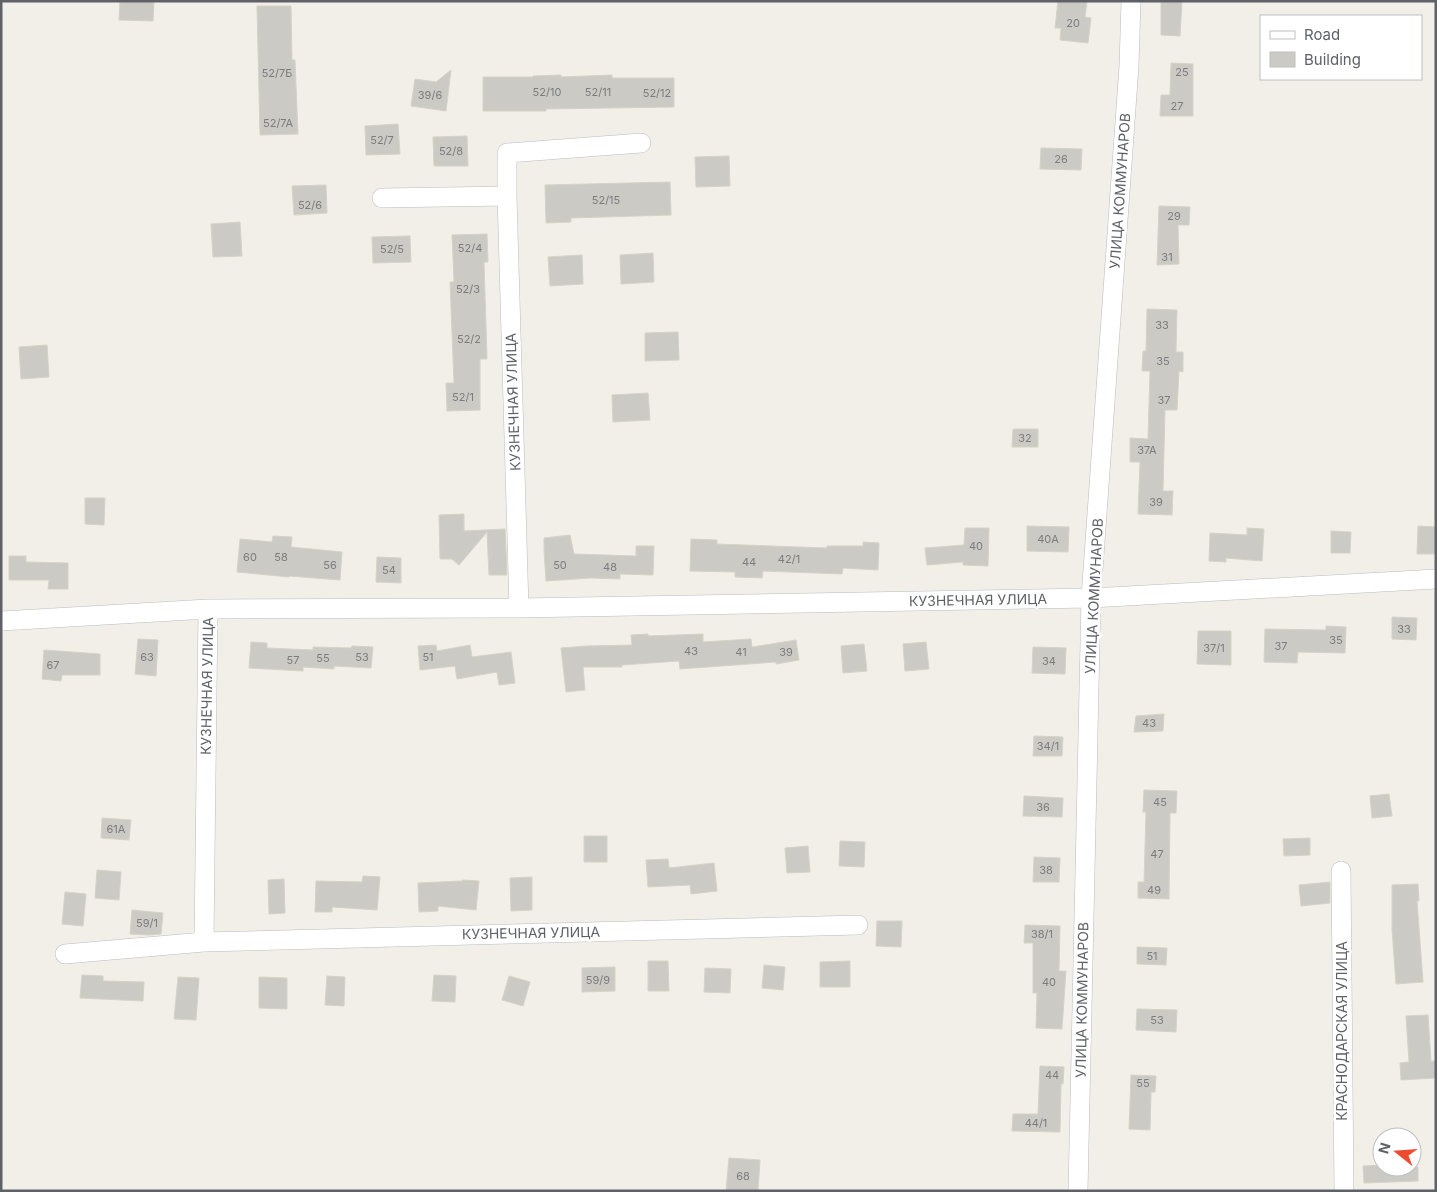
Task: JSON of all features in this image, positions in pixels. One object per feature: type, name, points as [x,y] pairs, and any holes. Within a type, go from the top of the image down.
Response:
[{"type":"street","name":"УЛИЦА КОММУНАРОВ","points":[[1078,1191],[1092,598],[1129,66],[1130,1]]},
{"type":"street","name":"КУЗНЕЧНАЯ УЛИЦА","points":[[519,608],[507,153],[641,143]]},
{"type":"street","points":[[382,198],[507,196]]},
{"type":"street","name":"КУЗНЕЧНАЯ УЛИЦА","points":[[1,621],[208,609],[519,608],[1092,598],[1436,579]]},
{"type":"street","name":"КУЗНЕЧНАЯ УЛИЦА","points":[[204,942],[208,609]]},
{"type":"street","name":"КРАСНОДАРСКАЯ УЛИЦА","points":[[1341,872],[1344,1191]]},
{"type":"street","name":"КУЗНЕЧНАЯ УЛИЦА","points":[[65,954],[204,942],[858,925]]},
{"type":"building","points":[[120,1],[154,1],[153,21],[119,20]]},
{"type":"building","points":[[1058,1],[1087,1],[1085,17],[1091,18],[1088,43],[1060,40],[1061,28],[1055,28]]},
{"type":"building","points":[[1161,1],[1182,1],[1180,36],[1161,35]]},
{"type":"building","points":[[257,6],[291,6],[292,60],[295,60],[298,134],[260,135]]},
{"type":"building","points":[[1171,63],[1193,64],[1193,116],[1160,116],[1161,95],[1170,95]]},
{"type":"building","points":[[451,70],[446,111],[411,106],[415,79],[436,82]]},
{"type":"building","points":[[561,75],[561,77],[612,75],[612,78],[674,78],[674,107],[483,111],[483,77]]},
{"type":"building","points":[[398,124],[400,154],[366,155],[365,126]]},
{"type":"building","points":[[467,136],[468,166],[434,166],[433,137]]},
{"type":"building","points":[[1041,148],[1082,149],[1081,170],[1040,169]]},
{"type":"building","points":[[729,156],[730,186],[696,187],[695,157]]},
{"type":"building","points":[[670,182],[671,215],[571,218],[571,222],[546,223],[545,185]]},
{"type":"building","points":[[326,185],[327,213],[294,215],[292,186]]},
{"type":"building","points":[[1159,206],[1190,207],[1189,225],[1178,225],[1179,264],[1157,265]]},
{"type":"building","points":[[240,222],[242,256],[213,257],[211,224]]},
{"type":"building","points":[[487,234],[488,262],[484,262],[487,359],[480,359],[480,410],[447,411],[446,383],[454,383],[450,282],[454,282],[452,235]]},
{"type":"building","points":[[410,236],[411,262],[373,263],[372,237]]},
{"type":"building","points":[[653,253],[654,282],[621,284],[620,255]]},
{"type":"building","points":[[582,255],[583,284],[550,286],[548,257]]},
{"type":"building","points":[[1147,309],[1177,310],[1176,352],[1183,352],[1183,372],[1179,371],[1177,410],[1165,410],[1163,491],[1173,491],[1172,515],[1138,514],[1140,462],[1130,462],[1130,438],[1148,439],[1150,371],[1142,371],[1143,351],[1146,351]]},
{"type":"building","points":[[678,332],[679,360],[645,361],[645,333]]},
{"type":"building","points":[[47,345],[49,377],[21,379],[19,347]]},
{"type":"building","points":[[648,393],[650,420],[613,422],[612,395]]},
{"type":"building","points":[[1013,429],[1038,429],[1038,447],[1012,447]]},
{"type":"building","points":[[85,498],[105,498],[104,525],[85,524]]},
{"type":"building","points":[[464,514],[464,531],[505,529],[507,575],[489,575],[487,532],[459,565],[452,559],[440,559],[439,515]]},
{"type":"building","points":[[1027,526],[1069,527],[1068,552],[1027,551]]},
{"type":"building","points":[[1418,526],[1436,527],[1436,554],[1417,554]]},
{"type":"building","points":[[965,528],[989,528],[988,566],[963,565],[963,562],[927,565],[925,548],[964,545]]},
{"type":"building","points":[[1247,528],[1264,529],[1262,561],[1226,558],[1226,562],[1209,561],[1210,533],[1247,535]]},
{"type":"building","points":[[1331,531],[1351,532],[1350,553],[1331,553]]},
{"type":"building","points":[[570,535],[574,554],[636,556],[636,546],[654,546],[653,575],[620,574],[620,579],[591,578],[546,581],[544,538]]},
{"type":"building","points":[[273,536],[292,537],[291,547],[342,552],[340,580],[237,572],[240,539],[272,542]]},
{"type":"building","points":[[691,539],[717,540],[717,544],[827,548],[827,546],[863,546],[863,542],[879,543],[878,570],[843,568],[842,574],[763,571],[762,578],[735,577],[735,572],[690,571]]},
{"type":"building","points":[[9,556],[26,556],[26,562],[68,563],[68,589],[48,589],[49,580],[9,580]]},
{"type":"building","points":[[377,557],[401,558],[401,583],[376,582]]},
{"type":"building","points":[[1392,617],[1417,618],[1416,640],[1392,639]]},
{"type":"building","points":[[1326,626],[1346,627],[1345,653],[1298,652],[1297,663],[1264,662],[1265,629],[1326,630]]},
{"type":"building","points":[[1198,631],[1231,631],[1231,665],[1197,664]]},
{"type":"building","points":[[648,634],[648,636],[703,634],[703,642],[751,639],[752,647],[796,640],[799,660],[776,664],[776,662],[680,669],[679,661],[622,665],[622,667],[583,667],[585,690],[566,692],[561,648],[632,645],[631,635]]},
{"type":"building","points":[[138,639],[158,640],[156,676],[135,674]]},
{"type":"building","points":[[251,642],[267,643],[267,648],[313,650],[313,647],[373,647],[371,668],[334,666],[334,669],[303,667],[303,671],[249,668]]},
{"type":"building","points":[[926,642],[929,669],[905,671],[903,644]]},
{"type":"building","points":[[864,644],[867,671],[843,673],[841,646]]},
{"type":"building","points":[[436,645],[437,651],[470,645],[472,657],[511,652],[515,683],[499,685],[497,672],[457,679],[455,666],[420,670],[418,646]]},
{"type":"building","points":[[1033,647],[1066,648],[1065,674],[1032,673]]},
{"type":"building","points":[[44,650],[100,654],[100,675],[62,675],[61,681],[42,679]]},
{"type":"building","points":[[1164,714],[1163,731],[1134,732],[1136,716]]},
{"type":"building","points":[[1034,736],[1063,737],[1062,756],[1033,756]]},
{"type":"building","points":[[1144,790],[1177,791],[1176,813],[1170,813],[1169,899],[1138,898],[1138,882],[1144,882],[1146,812],[1143,812]]},
{"type":"building","points":[[1389,794],[1392,816],[1372,818],[1370,796]]},
{"type":"building","points":[[1024,796],[1063,798],[1062,817],[1023,816]]},
{"type":"building","points":[[102,818],[131,820],[129,840],[101,838]]},
{"type":"building","points":[[584,836],[607,836],[607,862],[584,862]]},
{"type":"building","points":[[1310,838],[1310,855],[1284,856],[1283,839]]},
{"type":"building","points":[[840,841],[865,842],[864,867],[839,866]]},
{"type":"building","points":[[808,846],[810,872],[787,873],[785,848]]},
{"type":"building","points":[[1034,857],[1060,858],[1059,882],[1033,882]]},
{"type":"building","points":[[668,859],[669,868],[714,863],[717,891],[691,894],[690,885],[648,887],[646,860]]},
{"type":"building","points":[[97,870],[121,872],[119,900],[95,898]]},
{"type":"building","points":[[363,876],[380,877],[377,910],[332,907],[332,912],[315,912],[316,881],[362,882]]},
{"type":"building","points":[[532,877],[532,910],[511,911],[510,878]]},
{"type":"building","points":[[284,879],[285,913],[269,914],[268,880]]},
{"type":"building","points":[[463,880],[479,881],[476,910],[438,906],[438,911],[419,912],[418,883]]},
{"type":"building","points":[[1330,882],[1330,903],[1301,906],[1299,885]]},
{"type":"building","points":[[1418,884],[1419,901],[1417,901],[1423,982],[1396,984],[1392,929],[1392,885]]},
{"type":"building","points":[[65,892],[86,894],[83,926],[62,924]]},
{"type":"building","points":[[132,910],[163,913],[161,934],[130,934]]},
{"type":"building","points":[[877,921],[902,921],[901,947],[876,946]]},
{"type":"building","points":[[1025,925],[1060,926],[1059,971],[1066,971],[1062,1029],[1036,1028],[1037,993],[1033,993],[1033,943],[1024,943]]},
{"type":"building","points":[[1137,947],[1167,948],[1166,965],[1137,964]]},
{"type":"building","points":[[648,961],[668,961],[669,991],[648,991]]},
{"type":"building","points":[[850,961],[850,987],[820,987],[820,962]]},
{"type":"building","points":[[764,965],[785,967],[783,990],[762,988]]},
{"type":"building","points":[[615,967],[615,991],[582,992],[582,968]]},
{"type":"building","points":[[705,968],[731,969],[730,993],[704,992]]},
{"type":"building","points":[[82,975],[103,976],[103,981],[144,982],[143,1001],[80,998]]},
{"type":"building","points":[[434,975],[456,976],[455,1002],[432,1001]]},
{"type":"building","points":[[327,976],[345,977],[344,1006],[325,1005]]},
{"type":"building","points":[[509,976],[530,982],[523,1006],[502,1000]]},
{"type":"building","points":[[178,977],[199,978],[196,1020],[174,1019]]},
{"type":"building","points":[[259,977],[287,978],[287,1009],[259,1008]]},
{"type":"building","points":[[1137,1009],[1177,1010],[1176,1032],[1136,1030]]},
{"type":"building","points":[[1428,1015],[1431,1061],[1436,1061],[1436,1078],[1401,1080],[1400,1063],[1409,1062],[1406,1016]]},
{"type":"building","points":[[1040,1066],[1064,1067],[1063,1084],[1061,1084],[1060,1132],[1012,1131],[1013,1114],[1038,1114]]},
{"type":"building","points":[[1131,1075],[1156,1076],[1155,1092],[1151,1092],[1150,1130],[1129,1129]]},
{"type":"building","points":[[729,1158],[760,1160],[758,1191],[726,1191]]},
{"type":"building","points":[[1363,1166],[1372,1166],[1372,1177],[1418,1177],[1418,1181],[1364,1183]]}]
